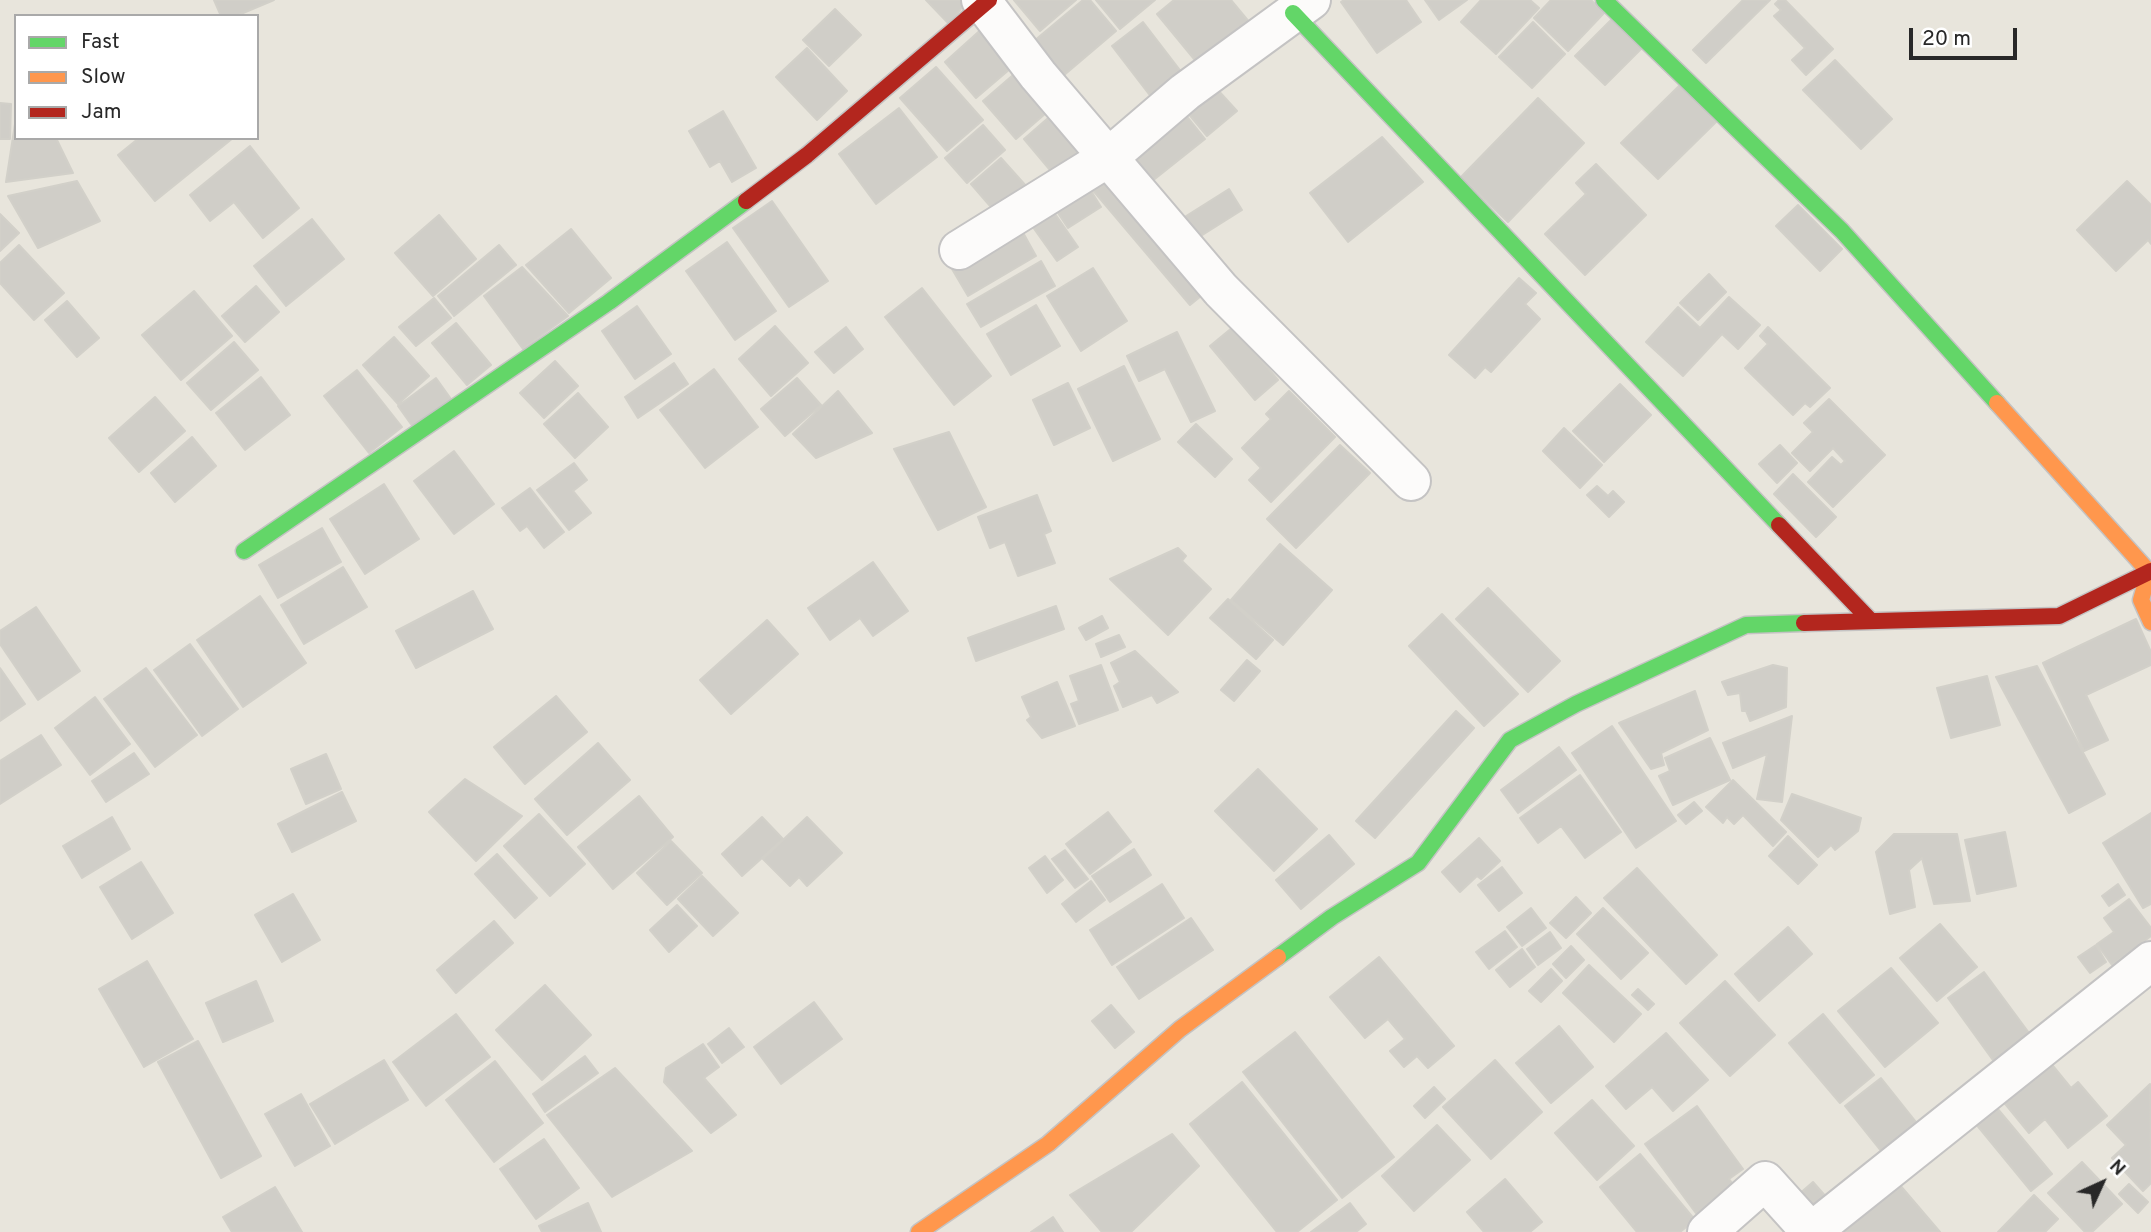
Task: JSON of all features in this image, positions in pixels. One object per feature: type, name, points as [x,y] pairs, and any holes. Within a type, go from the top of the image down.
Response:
[{"type":"street","points":[[1604,0],[1842,231],[2150,571]]},
{"type":"street","points":[[244,551],[609,302],[796,163],[985,1],[1038,75],[1222,290],[1411,481]]},
{"type":"street","points":[[959,250],[1109,157],[1185,92],[1302,6],[1871,621]]},
{"type":"street","points":[[919,1232],[1048,1144],[1191,1021],[1332,917],[1418,863],[1510,740],[1576,704],[1746,625],[2059,616],[2150,571]]},
{"type":"street","points":[[2150,571],[2141,600],[2151,622]]},
{"type":"street","points":[[1707,1232],[1765,1181],[1811,1232],[2151,961]]},
{"type":"building","points":[[214,0],[274,0],[241,14],[220,14]]},
{"type":"building","points":[[926,0],[968,0],[949,24]]},
{"type":"building","points":[[1014,0],[1076,0],[1040,31]]},
{"type":"building","points":[[1083,0],[1090,0],[1116,31],[1063,76],[1034,41]]},
{"type":"building","points":[[1096,0],[1155,0],[1120,29]]},
{"type":"building","points":[[1174,0],[1231,0],[1250,23],[1199,65],[1157,14]]},
{"type":"building","points":[[1406,0],[1421,22],[1377,53],[1341,2]]},
{"type":"building","points":[[1425,0],[1467,0],[1439,20]]},
{"type":"building","points":[[1481,0],[1530,0],[1539,8],[1496,54],[1461,22]]},
{"type":"building","points":[[1551,0],[1591,0],[1604,13],[1568,51],[1534,18]]},
{"type":"building","points":[[1743,0],[1770,0],[1706,63],[1693,50]]},
{"type":"building","points":[[1779,0],[1785,0],[1833,49],[1806,75],[1792,60],[1805,48],[1774,16],[1781,10],[1775,4]]},
{"type":"building","points":[[835,9],[861,35],[829,66],[803,40]]},
{"type":"building","points":[[1612,19],[1641,49],[1605,85],[1575,56]]},
{"type":"building","points":[[1143,22],[1186,78],[1155,102],[1112,46]]},
{"type":"building","points":[[1533,22],[1565,54],[1532,88],[1499,57]]},
{"type":"building","points":[[985,26],[1017,63],[976,98],[945,62]]},
{"type":"building","points":[[807,48],[847,91],[817,120],[776,77]]},
{"type":"building","points":[[1835,60],[1892,119],[1861,149],[1803,90]]},
{"type":"building","points":[[936,67],[983,120],[947,151],[900,98]]},
{"type":"building","points":[[1020,69],[1053,107],[1016,139],[983,101]]},
{"type":"building","points":[[1680,85],[1716,122],[1658,179],[1621,143]]},
{"type":"building","points":[[1216,88],[1237,111],[1207,136],[1187,112]]},
{"type":"building","points":[[1538,98],[1584,143],[1508,222],[1461,177]]},
{"type":"building","points":[[0,103],[11,104],[10,139],[0,139]]},
{"type":"building","points":[[899,108],[937,157],[876,204],[839,154]]},
{"type":"building","points":[[723,111],[756,168],[732,182],[720,161],[710,167],[689,131]]},
{"type":"building","points":[[1055,112],[1086,149],[1055,176],[1024,139]]},
{"type":"building","points":[[1185,114],[1205,139],[1151,182],[1131,156]]},
{"type":"building","points":[[983,125],[1005,150],[967,183],[945,158]]},
{"type":"building","points":[[14,130],[14,140],[57,140],[73,173],[6,182]]},
{"type":"building","points":[[1382,137],[1423,182],[1348,242],[1310,193]]},
{"type":"building","points":[[137,140],[231,140],[155,201],[118,155]]},
{"type":"building","points":[[250,146],[299,208],[263,238],[234,202],[210,221],[190,195]]},
{"type":"building","points":[[1001,158],[1027,187],[997,214],[971,184]]},
{"type":"building","points":[[1596,164],[1646,215],[1585,275],[1545,234],[1586,194],[1576,183]]},
{"type":"building","points":[[1106,175],[1206,292],[1190,305],[1091,188]]},
{"type":"building","points":[[77,181],[100,221],[38,248],[8,196]]},
{"type":"building","points":[[2127,181],[2151,205],[2151,244],[2148,240],[2116,271],[2077,230]]},
{"type":"building","points":[[1088,186],[1101,207],[1068,228],[1054,207]]},
{"type":"building","points":[[1229,189],[1242,210],[1196,239],[1183,218]]},
{"type":"building","points":[[772,201],[828,281],[789,307],[733,228]]},
{"type":"building","points":[[1798,205],[1842,249],[1820,271],[1776,226]]},
{"type":"building","points":[[1051,208],[1078,247],[1057,261],[1030,223]]},
{"type":"building","points":[[0,214],[19,233],[0,251]]},
{"type":"building","points":[[439,215],[476,259],[433,296],[395,253]]},
{"type":"building","points":[[312,219],[344,259],[286,306],[254,266]]},
{"type":"building","points":[[571,229],[611,278],[569,313],[526,265]]},
{"type":"building","points":[[1021,229],[1036,256],[968,296],[952,269]]},
{"type":"building","points":[[727,242],[776,311],[735,340],[686,271]]},
{"type":"building","points":[[19,245],[64,293],[34,320],[0,283],[0,263]]},
{"type":"building","points":[[499,245],[516,265],[454,316],[438,296]]},
{"type":"building","points":[[1041,261],[1055,286],[981,327],[967,304]]},
{"type":"building","points":[[522,267],[568,316],[523,349],[484,296]]},
{"type":"building","points":[[1093,268],[1127,321],[1081,351],[1047,296]]},
{"type":"building","points":[[1709,274],[1726,292],[1698,320],[1680,303]]},
{"type":"building","points":[[1519,278],[1536,293],[1525,304],[1540,319],[1491,372],[1485,367],[1475,378],[1449,355]]},
{"type":"building","points":[[256,286],[279,312],[245,342],[222,316]]},
{"type":"building","points":[[922,288],[991,376],[954,405],[885,317]]},
{"type":"building","points":[[194,291],[232,336],[181,380],[142,335]]},
{"type":"building","points":[[1729,297],[1760,325],[1738,349],[1722,334],[1683,376],[1646,342],[1678,307],[1700,328]]},
{"type":"building","points":[[434,298],[451,318],[416,346],[399,327]]},
{"type":"building","points":[[67,301],[99,338],[77,357],[45,320]]},
{"type":"building","points":[[1036,305],[1060,346],[1011,375],[987,334]]},
{"type":"building","points":[[637,306],[671,354],[635,379],[602,331]]},
{"type":"building","points":[[456,323],[491,365],[467,385],[432,343]]},
{"type":"building","points":[[775,326],[808,363],[771,396],[739,359]]},
{"type":"building","points":[[846,327],[863,349],[834,373],[815,352]]},
{"type":"building","points":[[1233,327],[1278,380],[1255,400],[1210,346]]},
{"type":"building","points":[[1768,327],[1830,388],[1810,407],[1805,403],[1793,415],[1745,368],[1768,344],[1760,336]]},
{"type":"building","points":[[1177,332],[1215,411],[1191,422],[1165,369],[1139,381],[1127,356]]},
{"type":"building","points":[[394,337],[429,376],[398,404],[363,365]]},
{"type":"building","points":[[234,342],[258,370],[211,410],[187,383]]},
{"type":"building","points":[[555,361],[578,386],[544,418],[520,393]]},
{"type":"building","points":[[674,363],[688,384],[638,418],[625,397]]},
{"type":"building","points":[[1124,366],[1160,439],[1113,461],[1078,389]]},
{"type":"building","points":[[714,369],[758,427],[705,468],[660,410]]},
{"type":"building","points":[[357,370],[402,427],[369,453],[324,396]]},
{"type":"building","points":[[261,377],[290,415],[245,450],[216,413]]},
{"type":"building","points":[[436,378],[451,399],[413,427],[398,406]]},
{"type":"building","points":[[797,378],[821,405],[785,436],[761,409]]},
{"type":"building","points":[[1068,383],[1090,428],[1054,445],[1033,400]]},
{"type":"building","points":[[1620,384],[1651,415],[1604,462],[1573,431]]},
{"type":"building","points":[[838,391],[872,433],[816,458],[793,434]]},
{"type":"building","points":[[1289,391],[1335,437],[1271,502],[1249,480],[1261,468],[1242,448],[1271,419],[1266,414]]},
{"type":"building","points":[[578,393],[608,427],[575,458],[544,424]]},
{"type":"building","points":[[155,397],[185,431],[139,472],[109,438]]},
{"type":"building","points":[[1829,399],[1885,455],[1833,507],[1808,482],[1832,457],[1841,465],[1845,461],[1833,448],[1810,471],[1792,453],[1813,432],[1804,423]]},
{"type":"building","points":[[1196,424],[1232,459],[1215,477],[1178,442]]},
{"type":"building","points":[[1564,428],[1602,465],[1580,488],[1543,451]]},
{"type":"building","points":[[949,432],[986,507],[938,530],[894,449]]},
{"type":"building","points":[[192,437],[216,466],[175,502],[151,473]]},
{"type":"building","points":[[1340,445],[1370,473],[1296,548],[1267,519]]},
{"type":"building","points":[[1780,445],[1797,463],[1777,483],[1759,464]]},
{"type":"building","points":[[454,451],[494,504],[454,534],[414,481]]},
{"type":"building","points":[[574,463],[587,480],[573,491],[591,513],[569,530],[537,490]]},
{"type":"building","points":[[1793,474],[1836,517],[1816,537],[1774,494]]},
{"type":"building","points":[[384,484],[419,539],[365,574],[330,519]]},
{"type":"building","points":[[1597,486],[1608,496],[1613,491],[1624,502],[1609,517],[1587,495]]},
{"type":"building","points":[[530,488],[564,532],[544,548],[527,526],[520,531],[502,508]]},
{"type":"building","points":[[1037,495],[1051,531],[1044,534],[1055,563],[1018,576],[1005,542],[990,548],[978,517]]},
{"type":"building","points":[[322,528],[341,562],[278,598],[259,565]]},
{"type":"building","points":[[1280,544],[1332,590],[1283,645],[1231,600]]},
{"type":"building","points":[[1178,548],[1186,556],[1182,561],[1211,589],[1168,635],[1110,579]]},
{"type":"building","points":[[873,562],[908,611],[873,636],[860,618],[830,640],[808,608]]},
{"type":"building","points":[[343,567],[367,607],[304,644],[281,605]]},
{"type":"building","points":[[1488,588],[1560,661],[1528,692],[1456,619]]},
{"type":"building","points":[[473,591],[493,629],[416,668],[396,631]]},
{"type":"building","points":[[260,596],[306,663],[243,707],[197,640]]},
{"type":"building","points":[[1228,599],[1273,640],[1256,659],[1210,618]]},
{"type":"building","points":[[1056,606],[1064,629],[976,661],[968,638]]},
{"type":"building","points":[[36,607],[80,671],[38,700],[0,644],[0,631]]},
{"type":"building","points":[[1442,614],[1518,694],[1484,726],[1409,646]]},
{"type":"building","points":[[1102,616],[1108,628],[1086,640],[1079,628]]},
{"type":"building","points":[[2136,619],[2151,652],[2151,665],[2086,695],[2108,740],[2084,751],[2043,663]]},
{"type":"building","points":[[767,620],[798,654],[731,714],[700,680]]},
{"type":"building","points":[[1119,635],[1125,647],[1101,657],[1096,644]]},
{"type":"building","points":[[190,644],[238,709],[202,736],[154,670]]},
{"type":"building","points":[[1135,651],[1178,692],[1157,703],[1152,695],[1123,707],[1114,686],[1120,682],[1111,663]]},
{"type":"building","points":[[1247,660],[1260,671],[1234,701],[1221,690]]},
{"type":"building","points":[[1101,665],[1118,710],[1079,724],[1071,704],[1079,701],[1070,676]]},
{"type":"building","points":[[1773,665],[1787,668],[1786,707],[1750,721],[1746,711],[1742,711],[1740,693],[1728,695],[1722,682]]},
{"type":"building","points":[[2037,666],[2105,794],[2069,813],[1996,677]]},
{"type":"building","points":[[0,668],[25,704],[0,721]]},
{"type":"building","points":[[146,668],[197,735],[155,767],[104,699]]},
{"type":"building","points":[[1987,676],[2000,725],[1951,738],[1937,688]]},
{"type":"building","points":[[1057,682],[1075,726],[1042,738],[1027,720],[1031,717],[1022,697]]},
{"type":"building","points":[[1695,691],[1708,730],[1661,753],[1664,765],[1651,769],[1619,723]]},
{"type":"building","points":[[556,696],[587,732],[525,784],[494,747]]},
{"type":"building","points":[[95,697],[130,744],[90,775],[55,728]]},
{"type":"building","points":[[1456,711],[1474,728],[1375,838],[1356,821]]},
{"type":"building","points":[[1792,716],[1782,802],[1757,799],[1767,754],[1733,768],[1723,743]]},
{"type":"building","points":[[1612,726],[1676,821],[1636,848],[1572,753]]},
{"type":"building","points":[[41,735],[61,765],[0,804],[0,761]]},
{"type":"building","points":[[1710,738],[1730,780],[1673,805],[1659,776],[1670,771],[1665,758]]},
{"type":"building","points":[[598,743],[630,780],[567,835],[535,799]]},
{"type":"building","points":[[1559,747],[1576,770],[1518,813],[1501,790]]},
{"type":"building","points":[[134,753],[149,774],[106,802],[92,781]]},
{"type":"building","points":[[326,754],[341,789],[306,804],[291,769]]},
{"type":"building","points":[[1258,769],[1317,829],[1274,871],[1215,811]]},
{"type":"building","points":[[1580,775],[1621,832],[1585,858],[1561,826],[1538,843],[1520,818]]},
{"type":"building","points":[[465,779],[522,816],[476,861],[429,812]]},
{"type":"building","points":[[1733,780],[1786,832],[1773,846],[1743,815],[1734,824],[1727,817],[1723,823],[1706,807]]},
{"type":"building","points":[[342,792],[356,821],[292,852],[278,824]]},
{"type":"building","points":[[1792,794],[1861,818],[1858,831],[1835,850],[1831,845],[1818,857],[1781,820]]},
{"type":"building","points":[[639,796],[673,837],[613,889],[578,847]]},
{"type":"building","points":[[1694,802],[1702,811],[1686,824],[1678,815]]},
{"type":"building","points":[[1108,812],[1131,842],[1090,874],[1066,844]]},
{"type":"building","points":[[2151,813],[2151,904],[2143,908],[2103,843]]},
{"type":"building","points":[[539,814],[585,864],[550,896],[504,846]]},
{"type":"building","points":[[112,817],[130,849],[82,878],[63,846]]},
{"type":"building","points":[[762,817],[783,839],[742,876],[722,854]]},
{"type":"building","points":[[807,817],[842,853],[807,886],[799,877],[790,886],[763,859]]},
{"type":"building","points":[[2005,832],[2016,886],[1977,894],[1965,840]]},
{"type":"building","points":[[1894,834],[1957,834],[1970,901],[1934,904],[1922,858],[1909,870],[1915,907],[1890,914],[1876,852]]},
{"type":"building","points":[[1329,835],[1354,864],[1301,909],[1276,880]]},
{"type":"building","points":[[1788,836],[1817,865],[1798,884],[1769,856]]},
{"type":"building","points":[[1479,838],[1500,861],[1481,879],[1477,876],[1460,892],[1442,872]]},
{"type":"building","points":[[671,841],[702,873],[667,905],[637,873]]},
{"type":"building","points":[[1134,849],[1151,875],[1110,902],[1092,876]]},
{"type":"building","points":[[1065,850],[1088,879],[1075,888],[1052,859]]},
{"type":"building","points":[[497,854],[537,898],[515,918],[475,874]]},
{"type":"building","points":[[1045,856],[1063,880],[1047,893],[1029,868]]},
{"type":"building","points":[[141,862],[173,913],[132,939],[100,887]]},
{"type":"building","points":[[1502,867],[1522,893],[1499,911],[1478,885]]},
{"type":"building","points":[[1637,868],[1717,955],[1686,984],[1604,898]]},
{"type":"building","points":[[702,876],[738,913],[713,936],[678,899]]},
{"type":"building","points":[[1091,881],[1105,900],[1076,922],[1062,904]]},
{"type":"building","points":[[1162,884],[1184,918],[1112,965],[1090,930]]},
{"type":"building","points":[[2118,884],[2125,895],[2109,906],[2102,896]]},
{"type":"building","points":[[293,894],[320,940],[282,962],[255,915]]},
{"type":"building","points":[[1576,897],[1591,913],[1566,938],[1550,923]]},
{"type":"building","points":[[2129,899],[2151,928],[2151,936],[2112,965],[2097,944],[2114,932],[2104,918]]},
{"type":"building","points":[[677,905],[697,926],[669,952],[650,930]]},
{"type":"building","points":[[1531,908],[1546,928],[1522,946],[1507,927]]},
{"type":"building","points":[[1603,908],[1648,953],[1621,979],[1577,934]]},
{"type":"building","points":[[1191,918],[1213,950],[1139,999],[1117,967]]},
{"type":"building","points":[[494,921],[513,943],[456,993],[437,970]]},
{"type":"building","points":[[1940,924],[1977,967],[1937,1001],[1900,958]]},
{"type":"building","points":[[1788,927],[1812,954],[1759,1001],[1735,974]]},
{"type":"building","points":[[1505,931],[1517,947],[1489,969],[1476,952]]},
{"type":"building","points":[[1550,932],[1561,948],[1538,965],[1527,949]]},
{"type":"building","points":[[2096,945],[2106,962],[2090,973],[2078,957]]},
{"type":"building","points":[[1571,946],[1584,960],[1566,978],[1553,964]]},
{"type":"building","points":[[1522,949],[1535,967],[1510,987],[1496,970]]},
{"type":"building","points":[[1379,957],[1454,1046],[1428,1068],[1417,1056],[1404,1067],[1390,1051],[1405,1039],[1388,1019],[1365,1038],[1330,997]]},
{"type":"building","points":[[147,961],[193,1039],[144,1067],[99,989]]},
{"type":"building","points":[[1589,965],[1641,1014],[1614,1042],[1563,993]]},
{"type":"building","points":[[1891,968],[1938,1023],[1885,1067],[1838,1011]]},
{"type":"building","points":[[1551,969],[1562,981],[1541,1002],[1529,991]]},
{"type":"building","points":[[1984,972],[2032,1037],[1995,1063],[1948,998]]},
{"type":"building","points":[[256,981],[273,1021],[223,1042],[206,1003]]},
{"type":"building","points":[[1725,981],[1775,1035],[1730,1076],[1680,1023]]},
{"type":"building","points":[[545,985],[591,1035],[542,1080],[496,1030]]},
{"type":"building","points":[[1638,989],[1654,1004],[1648,1010],[1632,995]]},
{"type":"building","points":[[814,1002],[842,1039],[781,1084],[754,1047]]},
{"type":"building","points":[[1111,1005],[1134,1032],[1115,1048],[1092,1021]]},
{"type":"building","points":[[456,1014],[490,1057],[426,1106],[393,1062]]},
{"type":"building","points":[[1823,1014],[1874,1075],[1840,1103],[1789,1043]]},
{"type":"building","points":[[1559,1026],[1593,1067],[1551,1103],[1516,1063]]},
{"type":"building","points":[[729,1028],[744,1047],[722,1063],[708,1044]]},
{"type":"building","points":[[1295,1032],[1394,1157],[1342,1198],[1243,1072]]},
{"type":"building","points":[[1666,1033],[1708,1080],[1673,1111],[1652,1087],[1626,1109],[1606,1086]]},
{"type":"building","points":[[198,1041],[261,1156],[221,1178],[158,1062]]},
{"type":"building","points":[[703,1044],[719,1067],[704,1078],[736,1115],[711,1133],[664,1082],[666,1068]]},
{"type":"building","points":[[585,1056],[598,1073],[545,1112],[533,1094]]},
{"type":"building","points":[[384,1060],[408,1100],[335,1144],[310,1104]]},
{"type":"building","points":[[1495,1060],[1542,1112],[1491,1159],[1443,1107]]},
{"type":"building","points":[[495,1061],[543,1123],[494,1162],[446,1100]]},
{"type":"building","points":[[2049,1061],[2071,1088],[2078,1082],[2107,1116],[2068,1148],[2045,1119],[2029,1133],[2002,1100]]},
{"type":"building","points":[[615,1068],[692,1151],[612,1197],[547,1115]]},
{"type":"building","points":[[1881,1078],[1920,1127],[1885,1156],[1845,1106]]},
{"type":"building","points":[[1242,1082],[1337,1200],[1297,1232],[1277,1232],[1190,1124]]},
{"type":"building","points":[[2150,1084],[2151,1183],[2143,1191],[2112,1158],[2126,1145],[2107,1125]]},
{"type":"building","points":[[1434,1087],[1445,1099],[1425,1118],[1414,1106]]},
{"type":"building","points":[[301,1094],[330,1146],[295,1166],[265,1114]]},
{"type":"building","points":[[1592,1100],[1634,1146],[1597,1180],[1555,1133]]},
{"type":"building","points":[[1992,1102],[2052,1174],[2031,1191],[1971,1118]]},
{"type":"building","points":[[1697,1106],[1743,1169],[1729,1179],[1736,1188],[1698,1216],[1645,1144]]},
{"type":"building","points":[[1437,1125],[1470,1160],[1414,1211],[1382,1176]]},
{"type":"building","points":[[1172,1134],[1199,1166],[1131,1232],[1102,1232],[1070,1195]]},
{"type":"building","points":[[544,1139],[579,1188],[536,1219],[500,1169]]},
{"type":"building","points":[[1640,1154],[1695,1220],[1680,1232],[1637,1232],[1600,1187]]},
{"type":"building","points":[[2082,1162],[2122,1204],[2092,1232],[2085,1232],[2048,1193]]},
{"type":"building","points":[[1505,1179],[1542,1222],[1530,1232],[1484,1232],[1467,1212]]},
{"type":"building","points":[[1813,1182],[1828,1199],[1814,1212],[1798,1195]]},
{"type":"building","points":[[1899,1184],[1940,1232],[1843,1232]]},
{"type":"building","points":[[2129,1184],[2148,1202],[2138,1213],[2119,1194]]},
{"type":"building","points":[[275,1187],[302,1232],[232,1232],[223,1217]]},
{"type":"building","points":[[2034,1195],[2058,1219],[2045,1232],[1998,1232]]},
{"type":"building","points":[[588,1203],[601,1232],[542,1232],[539,1226]]},
{"type":"building","points":[[1350,1203],[1366,1224],[1356,1232],[1311,1232]]},
{"type":"building","points":[[1053,1217],[1063,1232],[1031,1232]]},
{"type":"traffic: fast","points":[[1604,0],[1842,231],[1997,403]]},
{"type":"traffic: fast","points":[[1293,13],[1779,525]]},
{"type":"traffic: fast","points":[[244,551],[609,302],[746,201]]},
{"type":"traffic: fast","points":[[1278,957],[1332,917],[1418,863],[1510,740],[1576,704],[1746,625],[1804,623]]},
{"type":"traffic: slow","points":[[1997,403],[2149,572],[2141,600],[2151,622]]},
{"type":"traffic: slow","points":[[919,1232],[1048,1144],[1180,1029],[1278,957]]},
{"type":"traffic: jam","points":[[746,201],[807,155],[989,0]]},
{"type":"traffic: jam","points":[[1779,525],[1871,621]]},
{"type":"traffic: jam","points":[[1804,623],[2059,616],[2151,571]]}]
